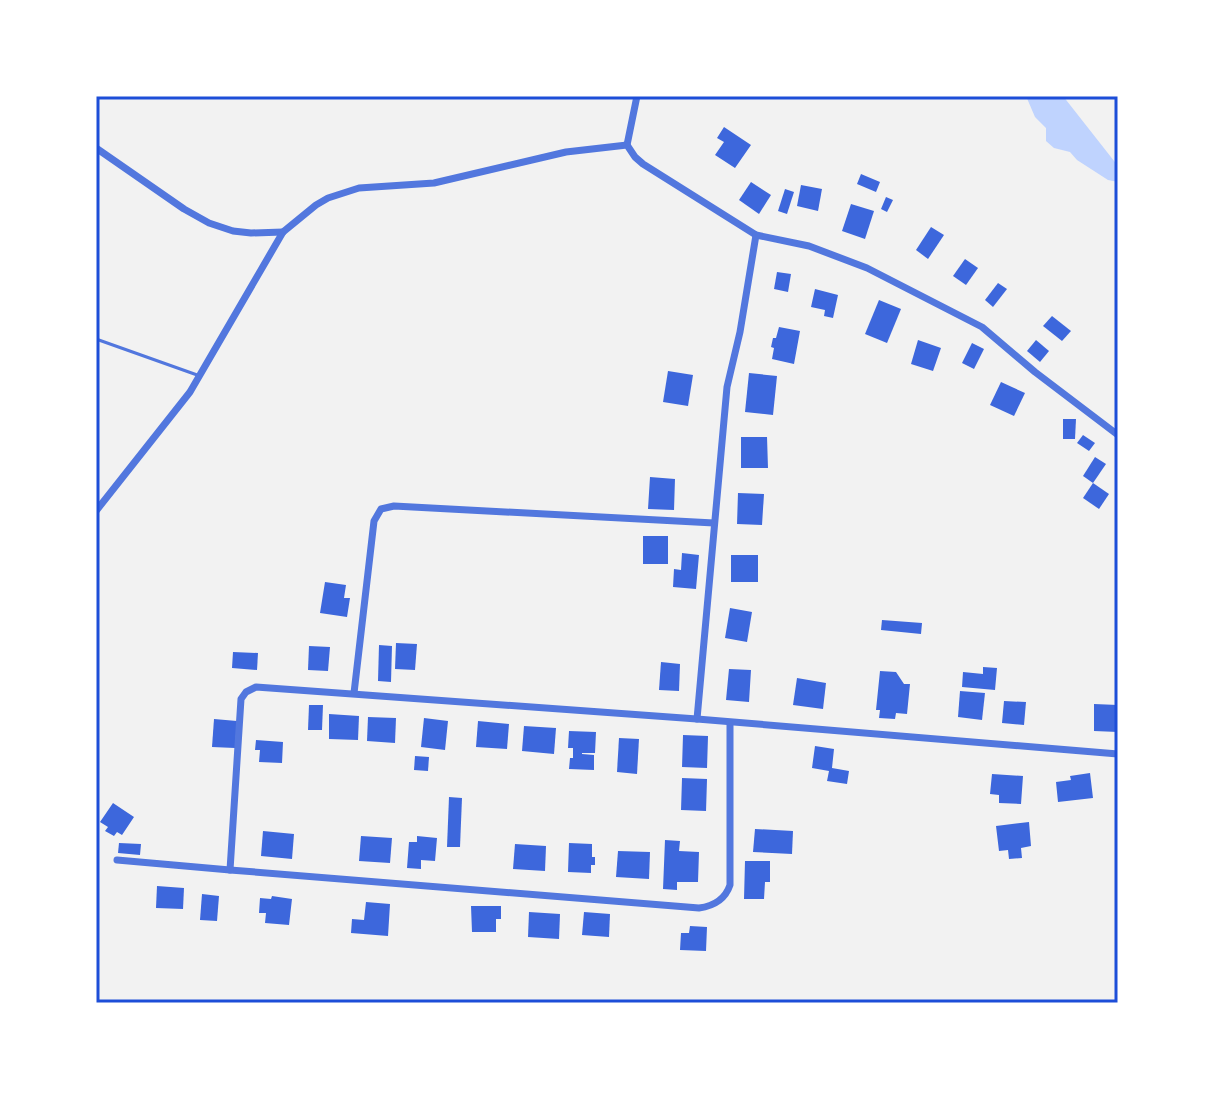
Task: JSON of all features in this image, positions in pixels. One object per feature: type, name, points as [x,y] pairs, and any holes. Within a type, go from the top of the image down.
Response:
[{"type":"street","points":[[637,96],[627,145],[643,164],[756,235],[809,246],[867,268],[982,327],[1118,435]]},
{"type":"street","points":[[96,511],[200,376],[283,232],[316,205],[351,190],[434,183],[566,152],[627,145]]},
{"type":"street","points":[[96,148],[209,223],[233,231],[283,232]]},
{"type":"street","points":[[697,719],[727,387],[740,332],[756,235]]},
{"type":"street","points":[[354,693],[374,521],[381,509],[394,506],[714,523]]},
{"type":"street","points":[[230,870],[241,699],[256,687],[1118,754]]},
{"type":"street","points":[[117,860],[699,908],[708,906],[722,899],[730,885],[730,723]]},
{"type":"lane","points":[[96,339],[200,376]]},
{"type":"water","points":[[1026,96],[1063,96],[1118,166],[1118,182],[1108,180],[1070,152],[1054,148],[1046,141],[1046,128],[1035,117]]},
{"type":"building","points":[[724,127],[751,145],[735,168],[715,155],[724,142],[717,138]]},
{"type":"building","points":[[861,174],[880,182],[876,192],[857,184]]},
{"type":"building","points":[[751,182],[771,195],[759,214],[739,200]]},
{"type":"building","points":[[801,185],[822,189],[818,211],[797,206]]},
{"type":"building","points":[[785,189],[794,192],[787,214],[778,211]]},
{"type":"building","points":[[886,197],[893,200],[887,212],[881,209]]},
{"type":"building","points":[[851,204],[874,211],[865,239],[842,231]]},
{"type":"building","points":[[931,227],[944,235],[928,259],[916,250]]},
{"type":"building","points":[[965,259],[978,268],[966,285],[953,276]]},
{"type":"building","points":[[777,272],[791,274],[788,292],[774,289]]},
{"type":"building","points":[[998,283],[1007,289],[993,307],[985,300]]},
{"type":"building","points":[[815,289],[838,295],[833,318],[824,316],[825,310],[811,307]]},
{"type":"building","points":[[879,300],[901,309],[887,343],[865,334]]},
{"type":"building","points":[[1052,316],[1071,331],[1062,341],[1043,326]]},
{"type":"building","points":[[779,327],[800,331],[794,364],[772,359],[774,348],[771,347]]},
{"type":"building","points":[[918,340],[941,348],[933,371],[911,364]]},
{"type":"building","points":[[1036,340],[1049,351],[1040,362],[1027,351]]},
{"type":"building","points":[[972,343],[984,349],[974,369],[962,363]]},
{"type":"building","points":[[668,371],[693,375],[688,406],[663,402]]},
{"type":"building","points":[[749,373],[777,376],[773,415],[745,412]]},
{"type":"building","points":[[1001,382],[1025,393],[1014,416],[990,405]]},
{"type":"building","points":[[1063,419],[1076,419],[1075,439],[1063,439]]},
{"type":"building","points":[[1083,435],[1095,443],[1089,451],[1077,443]]},
{"type":"building","points":[[741,437],[767,437],[768,468],[741,468]]},
{"type":"building","points":[[1095,457],[1106,464],[1093,483],[1083,476]]},
{"type":"building","points":[[650,477],[675,479],[674,510],[648,509]]},
{"type":"building","points":[[1093,483],[1109,494],[1099,509],[1083,498]]},
{"type":"building","points":[[738,493],[764,494],[762,525],[737,524]]},
{"type":"building","points":[[643,536],[668,536],[668,564],[643,564]]},
{"type":"building","points":[[682,553],[699,555],[696,589],[673,587],[674,569],[681,570]]},
{"type":"building","points":[[731,555],[758,555],[758,582],[731,582]]},
{"type":"building","points":[[325,582],[346,585],[344,598],[350,598],[347,617],[320,613]]},
{"type":"building","points":[[730,608],[752,612],[747,642],[725,638]]},
{"type":"building","points":[[882,620],[922,623],[921,634],[881,630]]},
{"type":"building","points":[[396,643],[417,644],[415,670],[395,669]]},
{"type":"building","points":[[379,645],[392,646],[391,682],[378,681]]},
{"type":"building","points":[[309,646],[330,647],[328,671],[308,670]]},
{"type":"building","points":[[233,652],[258,653],[257,670],[232,668]]},
{"type":"building","points":[[661,662],[680,664],[679,691],[659,690]]},
{"type":"building","points":[[983,667],[997,668],[995,690],[962,687],[963,672],[983,674]]},
{"type":"building","points":[[729,669],[751,670],[749,702],[726,700]]},
{"type":"building","points":[[880,671],[896,672],[904,684],[910,684],[907,714],[896,713],[895,719],[879,718],[880,710],[876,710]]},
{"type":"building","points":[[797,678],[826,683],[823,709],[793,705]]},
{"type":"building","points":[[960,691],[985,693],[982,720],[958,717]]},
{"type":"building","points":[[1004,701],[1026,702],[1024,725],[1002,723]]},
{"type":"building","points":[[1094,704],[1118,705],[1118,732],[1094,731]]},
{"type":"building","points":[[309,705],[323,705],[322,730],[308,730]]},
{"type":"building","points":[[329,714],[359,716],[358,740],[329,739]]},
{"type":"building","points":[[368,717],[396,718],[395,743],[367,741]]},
{"type":"building","points":[[424,718],[448,721],[445,750],[421,747]]},
{"type":"building","points":[[214,719],[237,721],[235,748],[212,747]]},
{"type":"building","points":[[478,721],[509,724],[507,749],[476,747]]},
{"type":"building","points":[[524,726],[556,728],[554,754],[522,751]]},
{"type":"building","points":[[569,731],[596,732],[595,753],[582,753],[594,755],[594,770],[569,769],[573,748],[568,748]]},
{"type":"building","points":[[683,735],[708,736],[707,768],[682,767]]},
{"type":"building","points":[[619,738],[639,739],[637,774],[617,772]]},
{"type":"building","points":[[256,740],[283,742],[282,763],[259,762],[260,750],[255,750]]},
{"type":"building","points":[[815,746],[834,749],[832,768],[849,771],[847,784],[827,781],[829,771],[812,768]]},
{"type":"building","points":[[415,756],[429,757],[428,771],[414,770]]},
{"type":"building","points":[[1090,773],[1093,798],[1058,802],[1056,782]]},
{"type":"building","points":[[992,774],[1023,776],[1021,804],[999,803],[999,795],[990,794]]},
{"type":"building","points":[[682,778],[707,779],[706,811],[681,810]]},
{"type":"building","points":[[449,797],[462,798],[460,847],[447,847]]},
{"type":"building","points":[[113,803],[134,817],[122,835],[117,832],[114,836],[105,831],[108,827],[100,822]]},
{"type":"building","points":[[1029,822],[1031,846],[1021,848],[1022,858],[1009,859],[1008,850],[999,851],[996,826]]},
{"type":"building","points":[[755,829],[793,831],[792,854],[753,852]]},
{"type":"building","points":[[263,831],[294,834],[292,859],[261,856]]},
{"type":"building","points":[[361,836],[392,838],[390,863],[359,861]]},
{"type":"building","points":[[417,836],[437,838],[435,861],[421,860],[421,869],[407,868],[409,842],[417,842]]},
{"type":"building","points":[[665,840],[680,841],[679,851],[699,852],[698,882],[677,882],[677,890],[663,889]]},
{"type":"building","points":[[119,843],[141,844],[140,855],[118,853]]},
{"type":"building","points":[[569,843],[592,844],[595,865],[591,865],[591,873],[568,872]]},
{"type":"building","points":[[515,844],[546,846],[545,871],[513,869]]},
{"type":"building","points":[[618,851],[650,852],[649,879],[616,877]]},
{"type":"building","points":[[745,861],[770,861],[770,882],[765,882],[764,899],[744,899]]},
{"type":"building","points":[[157,886],[184,888],[183,909],[156,908]]},
{"type":"building","points":[[202,894],[219,896],[217,921],[200,920]]},
{"type":"building","points":[[272,896],[292,899],[289,925],[265,923],[266,913],[259,913],[260,898],[271,899]]},
{"type":"building","points":[[366,902],[390,904],[388,936],[351,933],[352,919],[364,920]]},
{"type":"building","points":[[471,906],[501,906],[501,919],[496,919],[496,932],[472,932]]},
{"type":"building","points":[[529,912],[560,914],[559,939],[528,937]]},
{"type":"building","points":[[584,912],[610,914],[609,937],[582,935]]},
{"type":"building","points":[[690,926],[707,927],[706,951],[680,950],[681,933],[689,933]]}]
